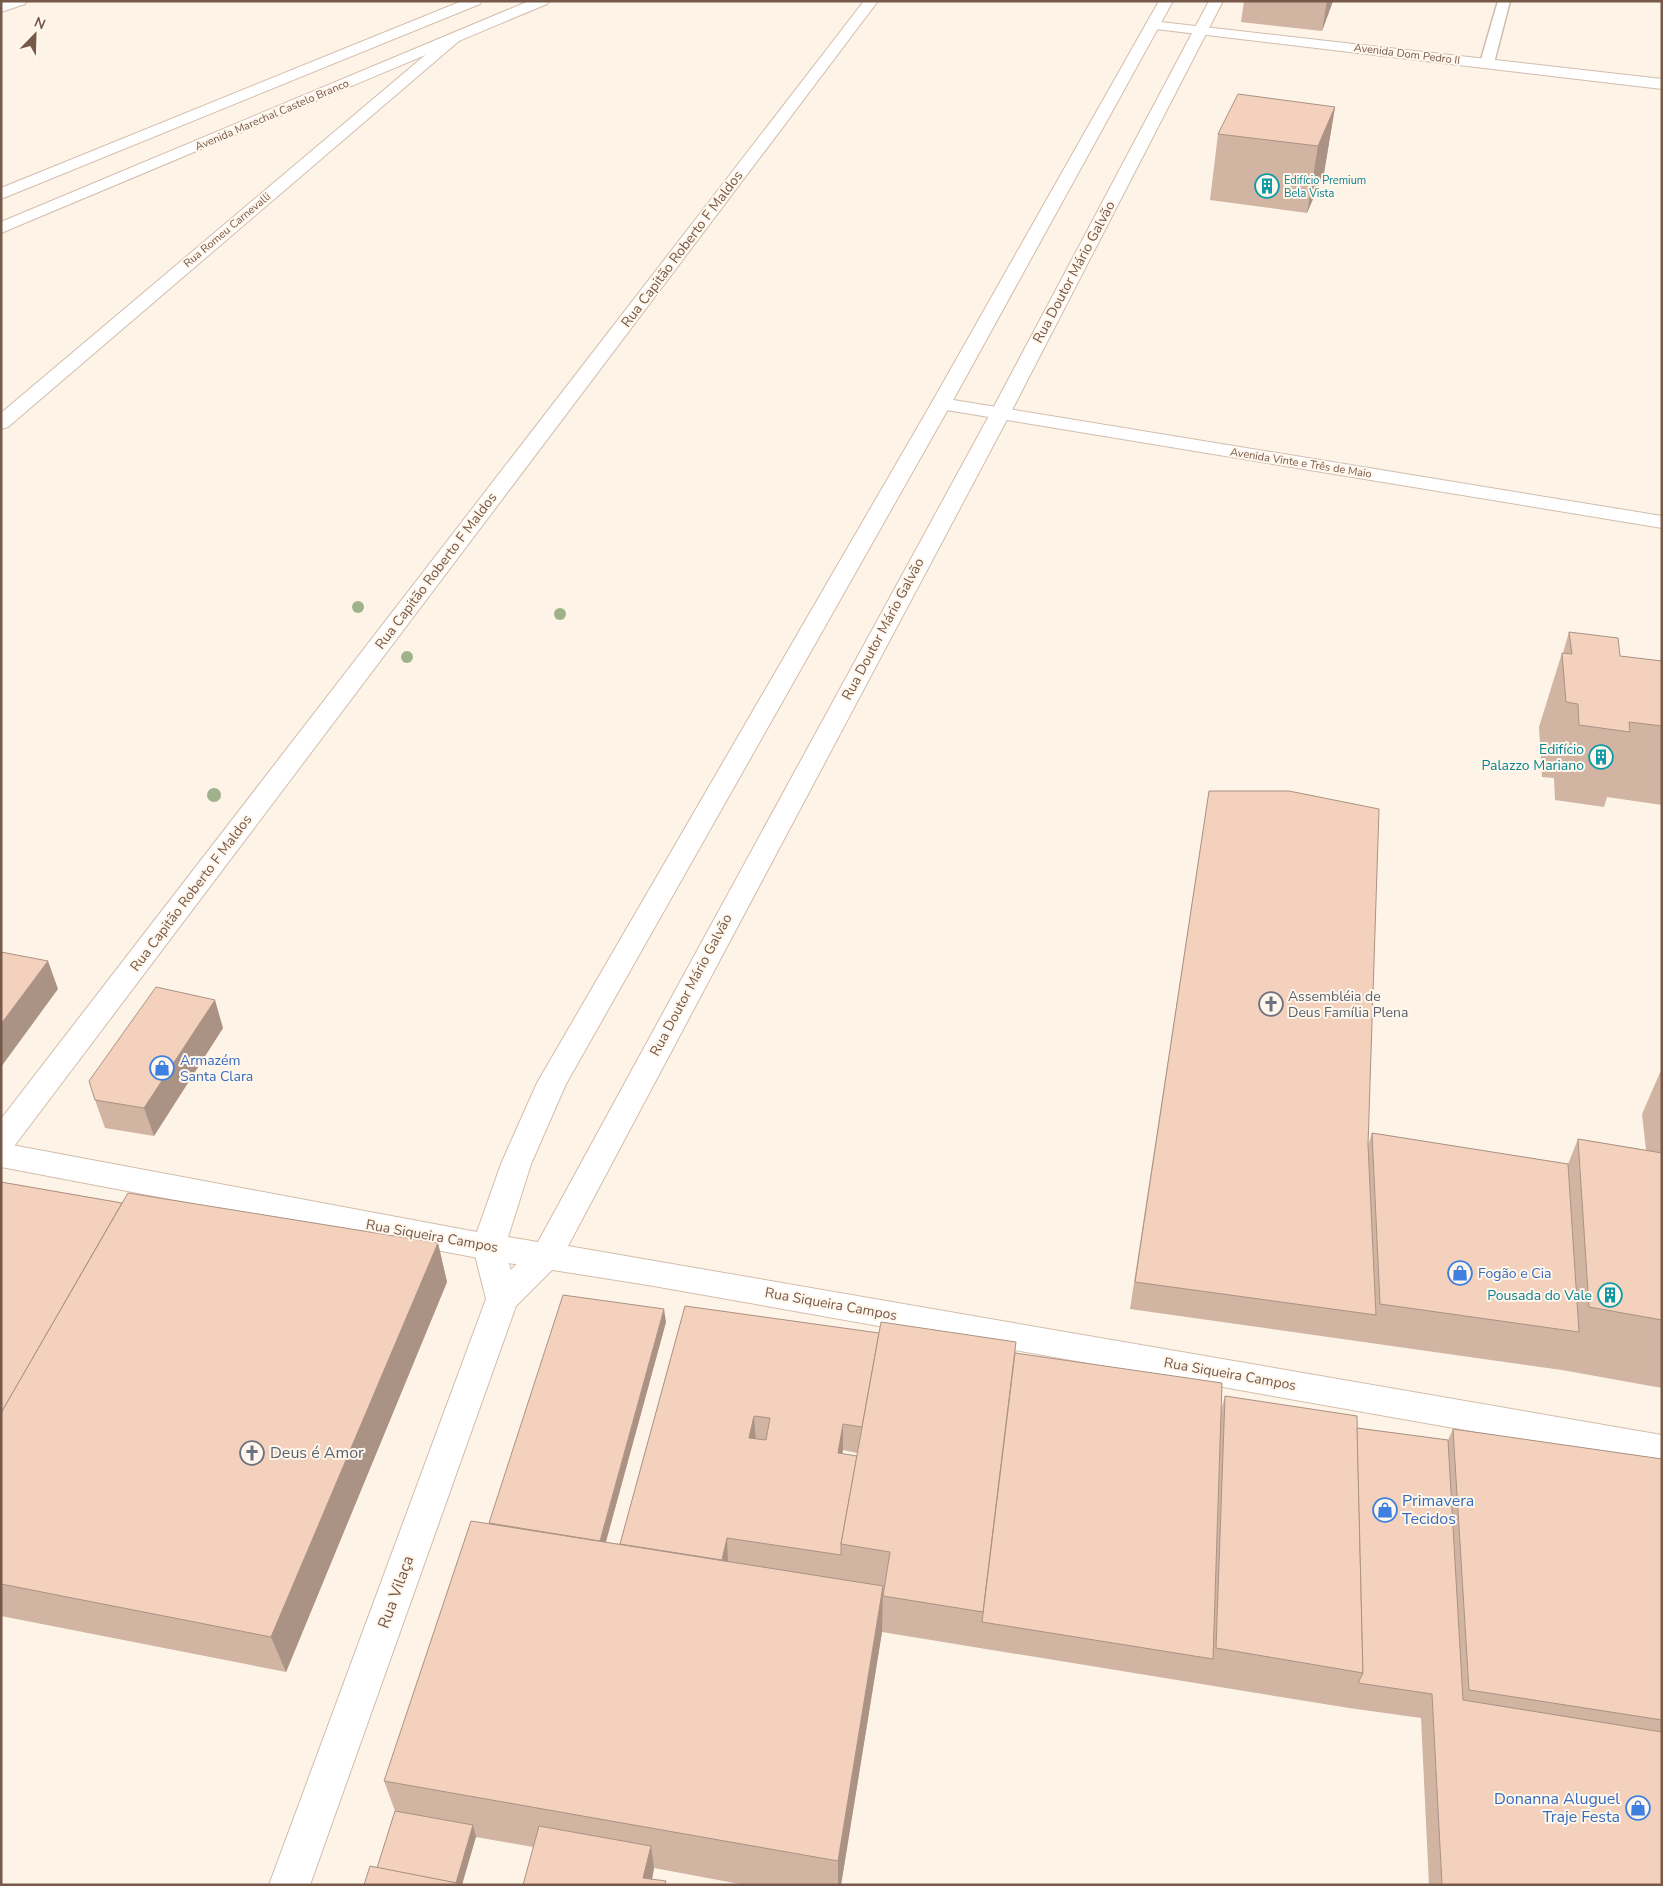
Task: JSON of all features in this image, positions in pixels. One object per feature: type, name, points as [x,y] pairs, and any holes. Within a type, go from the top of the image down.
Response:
[{"type":"street","points":[[1,8],[20,1]]},
{"type":"street","points":[[1,194],[474,1]]},
{"type":"street","name":"Avenida Marechal Castelo Branco","points":[[1,228],[542,1]]},
{"type":"street","name":"Rua Capitão Roberto F Maldos","points":[[1,1141],[872,1]]},
{"type":"street","points":[[502,1299],[489,1247],[500,1205],[513,1169],[530,1127],[552,1083],[941,404],[1166,1]]},
{"type":"street","name":"Rua Doutor Mário Galvão","points":[[547,1255],[1000,414],[1216,1]]},
{"type":"street","name":"Avenida Dom Pedro II","points":[[1152,25],[1662,84]]},
{"type":"street","name":"Rua Romeu Carnevalli","points":[[1,423],[454,38]]},
{"type":"street","name":"Avenida Vinte e Três de Maio","points":[[941,404],[1662,522]]},
{"type":"street","name":"Rua Siqueira Campos","points":[[1,1155],[489,1247],[547,1255],[1662,1450]]},
{"type":"street","name":"Rua Vilaça","points":[[289,1885],[502,1299],[547,1255]]},
{"type":"lane","points":[[1487,63],[1504,1]]},
{"type":"building","points":[[1238,94],[1335,107],[1318,146],[1218,134]]},
{"type":"building","points":[[1569,632],[1618,638],[1620,656],[1662,661],[1662,726],[1629,722],[1630,732],[1579,725],[1578,704],[1566,702],[1562,653],[1572,654]]},
{"type":"building","name":"Assembléia de Deus Família Plena","points":[[1209,791],[1289,791],[1379,809],[1368,1145],[1376,1315],[1135,1282]]},
{"type":"building","points":[[1,952],[48,961],[1,1024]]},
{"type":"building","points":[[156,987],[215,1000],[144,1108],[95,1100],[89,1081]]},
{"type":"building","name":"Fogão e Cia","points":[[1372,1133],[1568,1164],[1579,1332],[1380,1304]]},
{"type":"building","points":[[1578,1139],[1662,1153],[1662,1320],[1589,1307]]},
{"type":"building","points":[[1,1182],[122,1203],[1,1413]]},
{"type":"building","points":[[128,1193],[438,1243],[271,1637],[1,1584],[1,1413]]},
{"type":"building","points":[[563,1295],[664,1309],[600,1541],[489,1523]]},
{"type":"building","points":[[685,1306],[879,1333],[862,1427],[843,1424],[838,1453],[857,1456],[841,1544],[841,1555],[727,1538],[722,1560],[620,1544]],"holes":[[[754,1416],[770,1418],[766,1440],[749,1438]]]},
{"type":"building","points":[[881,1322],[1016,1342],[983,1612],[883,1596],[890,1552],[841,1544]]},
{"type":"building","points":[[1015,1353],[1222,1383],[1213,1659],[982,1622]]},
{"type":"building","points":[[1225,1396],[1357,1416],[1363,1673],[1216,1648]]},
{"type":"building","points":[[1357,1428],[1448,1440],[1463,1700],[1662,1732],[1662,1885],[1442,1885],[1432,1694],[1358,1683],[1363,1673]]},
{"type":"building","points":[[1453,1429],[1662,1459],[1662,1720],[1469,1690]]},
{"type":"building","points":[[471,1521],[883,1586],[838,1861],[384,1781]]},
{"type":"building","points":[[395,1811],[473,1825],[456,1883],[377,1868]]},
{"type":"building","points":[[539,1826],[651,1846],[643,1878],[666,1881],[665,1885],[523,1885]]},
{"type":"building","points":[[370,1866],[467,1885],[364,1885]]},
{"type":"place","name":"Edifício Premium Bela Vista","points":[[1267,186]]},
{"type":"place","name":"Edifício Palazzo Mariano","points":[[1601,757]]},
{"type":"place","name":"Assembléia de Deus Família Plena","points":[[1271,1004]]},
{"type":"place","name":"Armazém Santa Clara","points":[[162,1068]]},
{"type":"place","name":"Fogão e Cia","points":[[1460,1273]]},
{"type":"place","name":"Pousada do Vale","points":[[1610,1295]]},
{"type":"place","name":"Deus é Amor","points":[[252,1453]]},
{"type":"place","name":"Primavera Tecidos","points":[[1385,1510]]},
{"type":"place","name":"Donanna Aluguel Traje Festa","points":[[1638,1808]]}]
